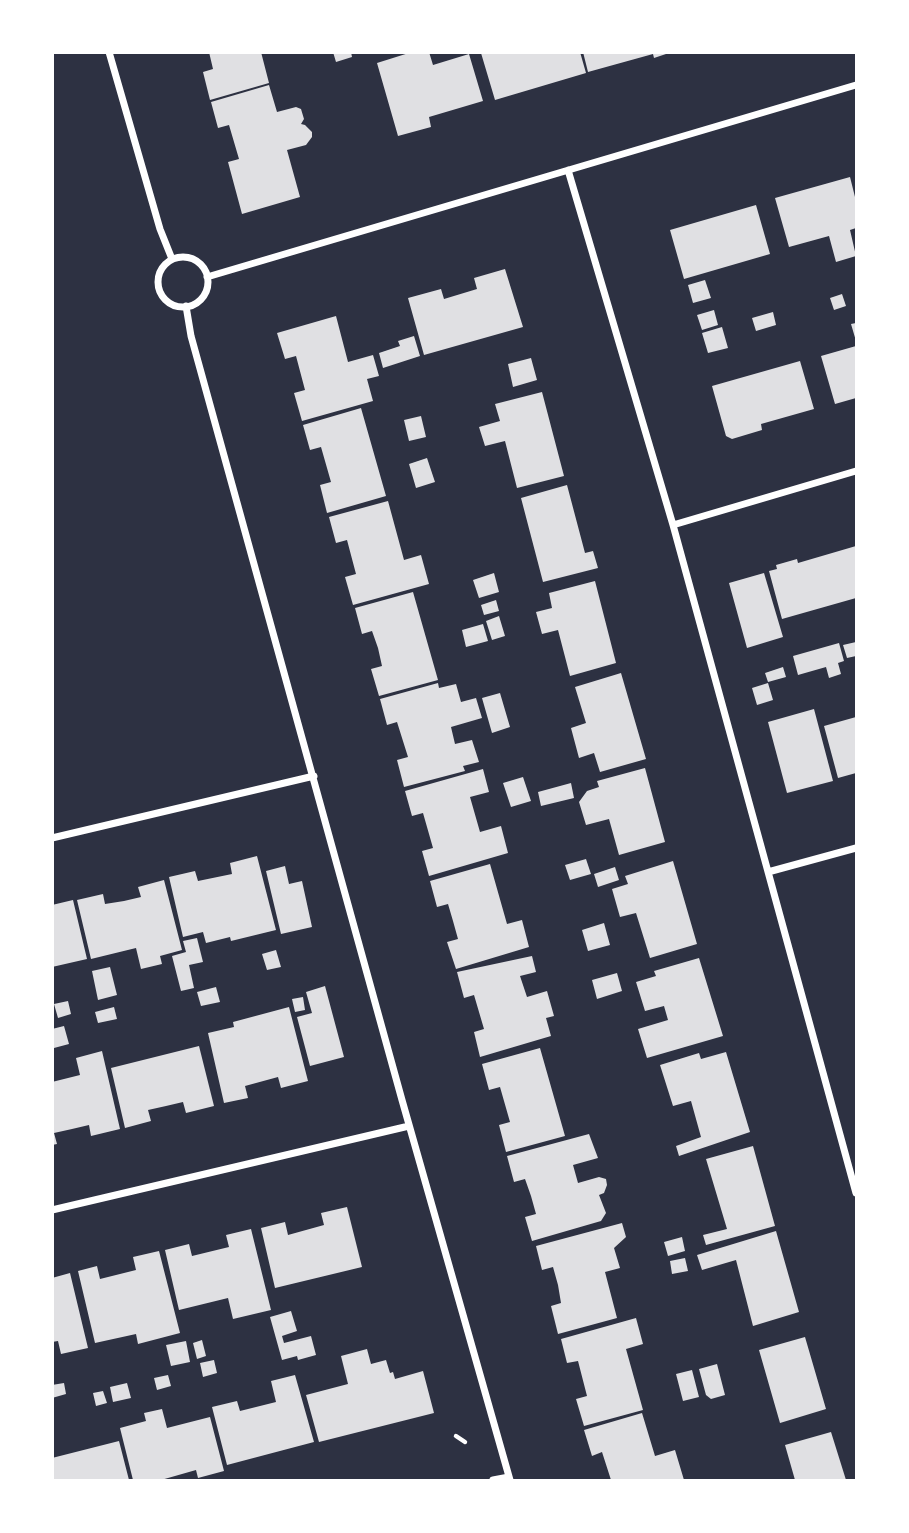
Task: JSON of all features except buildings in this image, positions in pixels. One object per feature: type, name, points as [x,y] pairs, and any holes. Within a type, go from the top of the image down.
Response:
[{"type":"street","points":[[109,52],[156,217],[172,259]]},
{"type":"street","points":[[207,277],[856,85]]},
{"type":"street","points":[[568,170],[673,525],[856,1192]]},
{"type":"street","points":[[172,259],[194,259],[202,267],[207,277],[207,287],[203,296],[195,303],[186,306],[169,303],[159,289],[160,271],[164,264],[172,259]]},
{"type":"street","points":[[186,306],[191,336],[409,1126],[510,1479],[493,1480]]},
{"type":"street","points":[[673,525],[856,471]]},
{"type":"street","points":[[52,838],[314,776]]},
{"type":"street","points":[[768,872],[856,848]]},
{"type":"street","points":[[52,1210],[409,1126]]},
{"type":"path","points":[[456,1436],[465,1442]]}]
